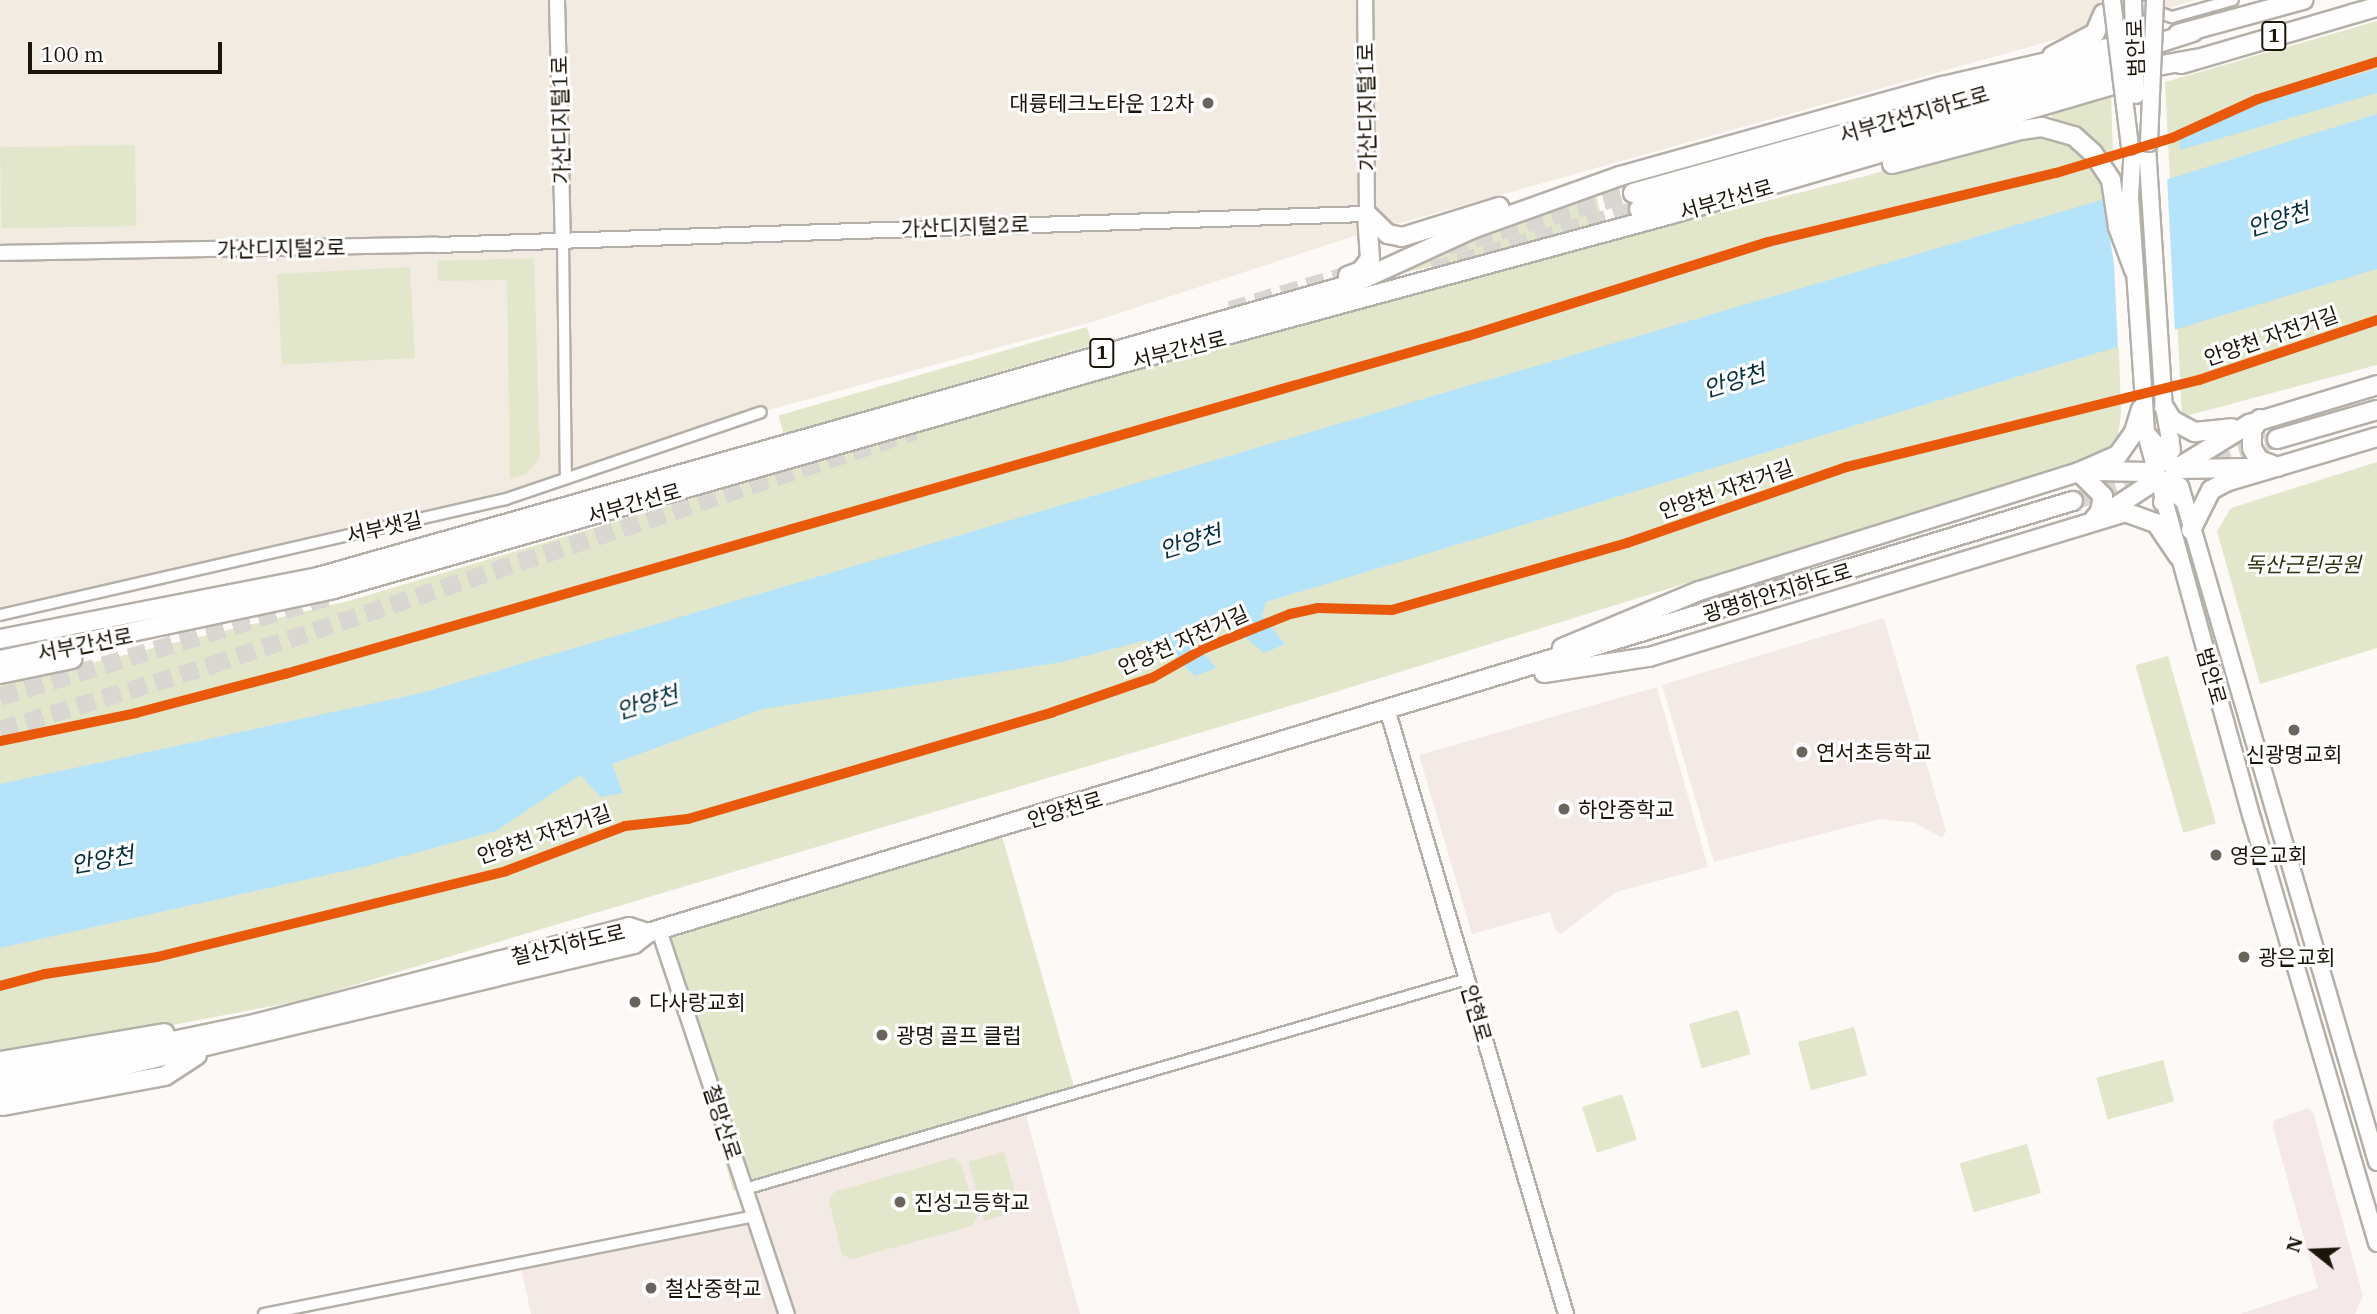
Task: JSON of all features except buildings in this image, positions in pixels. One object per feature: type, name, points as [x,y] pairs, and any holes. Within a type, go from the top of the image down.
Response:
[{"type":"main road","name":"범안로","points":[[2133,0],[2136,95],[2130,146],[2141,409],[2146,434]]},
{"type":"main road","points":[[2149,143],[2155,0]]},
{"type":"main road","name":"서부간선로","points":[[0,637],[39,632],[318,577],[1352,284],[1472,229],[1571,191],[1943,86],[2193,32],[2303,0]]},
{"type":"main road","points":[[2041,64],[2095,33],[2108,7]]},
{"type":"main road","points":[[2108,7],[2130,146]]},
{"type":"main road","name":"서부간선로","points":[[0,660],[270,605],[1112,366],[1955,134],[2196,59],[2377,7]]},
{"type":"main road","name":"서부간선지하도로","points":[[2193,32],[1636,201],[2103,76],[2196,59]]},
{"type":"main road","name":"범안로","points":[[2136,95],[2149,143],[2164,407],[2170,439]]},
{"type":"main road","points":[[1668,215],[1871,170],[2021,130],[2059,130],[2093,153],[2110,180],[2118,226],[2134,270]]},
{"type":"main road","points":[[1367,214],[1388,234],[1402,237],[1504,205],[1571,191]]},
{"type":"main road","points":[[1180,331],[1361,271],[1370,258],[1367,214]]},
{"type":"main road","points":[[2164,407],[2182,427],[2202,433],[2255,422],[2377,386]]},
{"type":"main road","points":[[1482,683],[1699,591],[2079,472],[2118,456],[2134,432],[2141,409]]},
{"type":"main road","points":[[2277,439],[2377,410]]},
{"type":"main road","points":[[2255,422],[2252,448],[2259,460],[2278,467]]},
{"type":"main road","points":[[2091,522],[2255,422]]},
{"type":"main road","points":[[2146,434],[2165,478],[2183,499]]},
{"type":"main road","points":[[2191,530],[2211,490],[2377,437]]},
{"type":"main road","points":[[2165,478],[2170,439]]},
{"type":"main road","points":[[2079,472],[2131,468],[2165,478],[2278,467]]},
{"type":"main road","points":[[2079,472],[2103,495],[2100,512],[2091,522]]},
{"type":"main road","name":"범안로","points":[[2165,478],[2178,556],[2377,1242]]},
{"type":"main road","name":"범안로","points":[[2183,499],[2377,1162]]},
{"type":"main road","name":"광명하안지하도로","points":[[1482,683],[2073,501]]},
{"type":"main road","points":[[1482,683],[1648,657],[2125,512],[2138,513],[2156,523],[2178,556]]},
{"type":"main road","points":[[0,674],[230,622],[270,605]]},
{"type":"main road","name":"안양천로","points":[[653,931],[1482,683]]},
{"type":"main road","name":"철산지하도로","points":[[0,1095],[206,1041],[634,944],[653,931]]},
{"type":"main road","points":[[0,1061],[165,1033],[206,1041]]},
{"type":"main road","points":[[0,1107],[165,1076],[206,1041]]},
{"type":"main road","name":"철산지하도로","points":[[0,1077],[206,1041]]},
{"type":"street","name":"가산디지털1로","points":[[557,0],[563,241]]},
{"type":"street","name":"가산디지털1로","points":[[1365,0],[1367,214]]},
{"type":"street","points":[[2108,7],[2144,8],[2172,17],[2232,0]]},
{"type":"street","name":"가산디지털2로","points":[[0,253],[563,241],[1367,214]]},
{"type":"street","points":[[563,241],[566,477]]},
{"type":"street","name":"서부샛길","points":[[0,615],[506,499],[761,412]]},
{"type":"street","name":"안현로","points":[[1388,712],[1566,1314]]},
{"type":"street","name":"철망산로","points":[[653,931],[787,1314]]},
{"type":"street","points":[[745,1189],[1467,979]]},
{"type":"street","points":[[264,1314],[754,1216]]},
{"type":"shaded area","points":[[0,0],[2196,0],[1354,236],[1092,322],[761,412],[428,516],[0,607]]},
{"type":"shaded area","name":"연서초등학교","points":[[1884,618],[1946,831],[1942,838],[1915,823],[1879,819],[1714,862],[1662,685]]},
{"type":"shaded area","name":"하안중학교","points":[[1657,687],[1708,867],[1616,892],[1561,934],[1556,931],[1550,912],[1472,934],[1419,755]]},
{"type":"shaded area","name":"진성고등학교","points":[[1024,1108],[1080,1314],[531,1314],[520,1263],[754,1216],[745,1189]]},
{"type":"shaded area","points":[[2308,1108],[2313,1112],[2363,1296],[2355,1314],[2240,1314],[2318,1288],[2273,1128],[2275,1120]]},
{"type":"green space","points":[[2377,21],[2377,365],[2182,417],[2165,82]]},
{"type":"green space","points":[[2111,92],[2121,414],[2118,437],[2109,452],[1316,698],[304,1000],[0,1058],[0,685],[352,600],[1139,366],[1214,350],[1486,271],[1862,177],[2021,132],[2052,120],[2051,111]]},
{"type":"green space","points":[[135,145],[136,226],[1,228],[0,147]]},
{"type":"green space","points":[[1595,191],[1604,226],[1395,275],[1434,252]]},
{"type":"green space","points":[[534,258],[540,458],[525,475],[510,479],[507,280],[438,281],[437,261]]},
{"type":"green space","points":[[410,267],[415,358],[282,365],[277,274]]},
{"type":"green space","points":[[1087,327],[1092,345],[784,434],[778,415]]},
{"type":"green space","name":"독산근린공원","points":[[2377,462],[2377,648],[2260,684],[2217,531],[2231,508]]},
{"type":"green space","points":[[2168,656],[2216,823],[2183,833],[2135,665]]},
{"type":"green space","name":"광명 골프 클럽","points":[[1000,829],[1076,1092],[733,1191],[658,927]]},
{"type":"green space","points":[[1738,1010],[1751,1054],[1702,1068],[1689,1024]]},
{"type":"green space","points":[[1854,1027],[1867,1075],[1811,1090],[1798,1042]]},
{"type":"green space","points":[[2163,1060],[2174,1102],[2107,1119],[2096,1078]]},
{"type":"green space","points":[[1622,1094],[1637,1140],[1597,1153],[1582,1107]]},
{"type":"green space","points":[[2027,1144],[2041,1193],[1974,1212],[1960,1163]]},
{"type":"green space","points":[[1004,1152],[1020,1211],[984,1220],[968,1162]]},
{"type":"green space","points":[[953,1158],[960,1162],[977,1216],[972,1226],[852,1259],[842,1255],[829,1200],[834,1192]]},
{"type":"water","points":[[2377,69],[2377,93],[2180,150],[2179,138],[2259,103]]},
{"type":"water","name":"안양천","points":[[2377,114],[2377,269],[1266,602],[1262,616],[1285,644],[1264,653],[1223,619],[1184,629],[1216,668],[1195,676],[1166,650],[1146,640],[1062,662],[763,709],[612,764],[623,793],[601,797],[580,775],[496,831],[367,866],[0,948],[0,784],[421,693],[2088,204]]},
{"type":"pier","points":[[2167,176],[2175,332],[2118,348],[2114,264],[2103,196]]},
{"type":"tunnel","points":[[1448,246],[1633,193]]},
{"type":"tunnel","points":[[1433,270],[1639,209]]},
{"type":"tunnel","points":[[1230,310],[1361,271]]},
{"type":"tunnel","points":[[0,730],[212,665],[915,431]]},
{"type":"tunnel","points":[[2187,466],[2277,439]]},
{"type":"tunnel","points":[[2073,501],[2160,475]]},
{"type":"tunnel","points":[[0,697],[336,595]]},
{"type":"cycle path","points":[[0,741],[136,713],[285,674],[1468,336],[1768,242],[2056,173],[2172,138],[2258,99],[2377,62]]},
{"type":"cycle path","name":"안양천 자전거길","points":[[0,986],[45,974],[157,957],[506,871],[625,826],[688,819],[1053,712],[1152,678],[1205,648],[1290,614],[1318,608],[1392,610],[1627,543],[1847,467],[2199,380],[2377,320]]},
{"type":"place","name":"대륭테크노타운 12차","points":[[1208,103]]},
{"type":"place","name":"신광명교회","points":[[2294,730]]},
{"type":"place","name":"연서초등학교","points":[[1802,752]]},
{"type":"place","name":"하안중학교","points":[[1564,809]]},
{"type":"place","name":"영은교회","points":[[2216,855]]},
{"type":"place","name":"광은교회","points":[[2244,957]]},
{"type":"place","name":"다사랑교회","points":[[635,1002]]},
{"type":"place","name":"광명 골프 클럽","points":[[882,1035]]},
{"type":"place","name":"진성고등학교","points":[[900,1202]]},
{"type":"place","name":"철산중학교","points":[[651,1288]]}]
